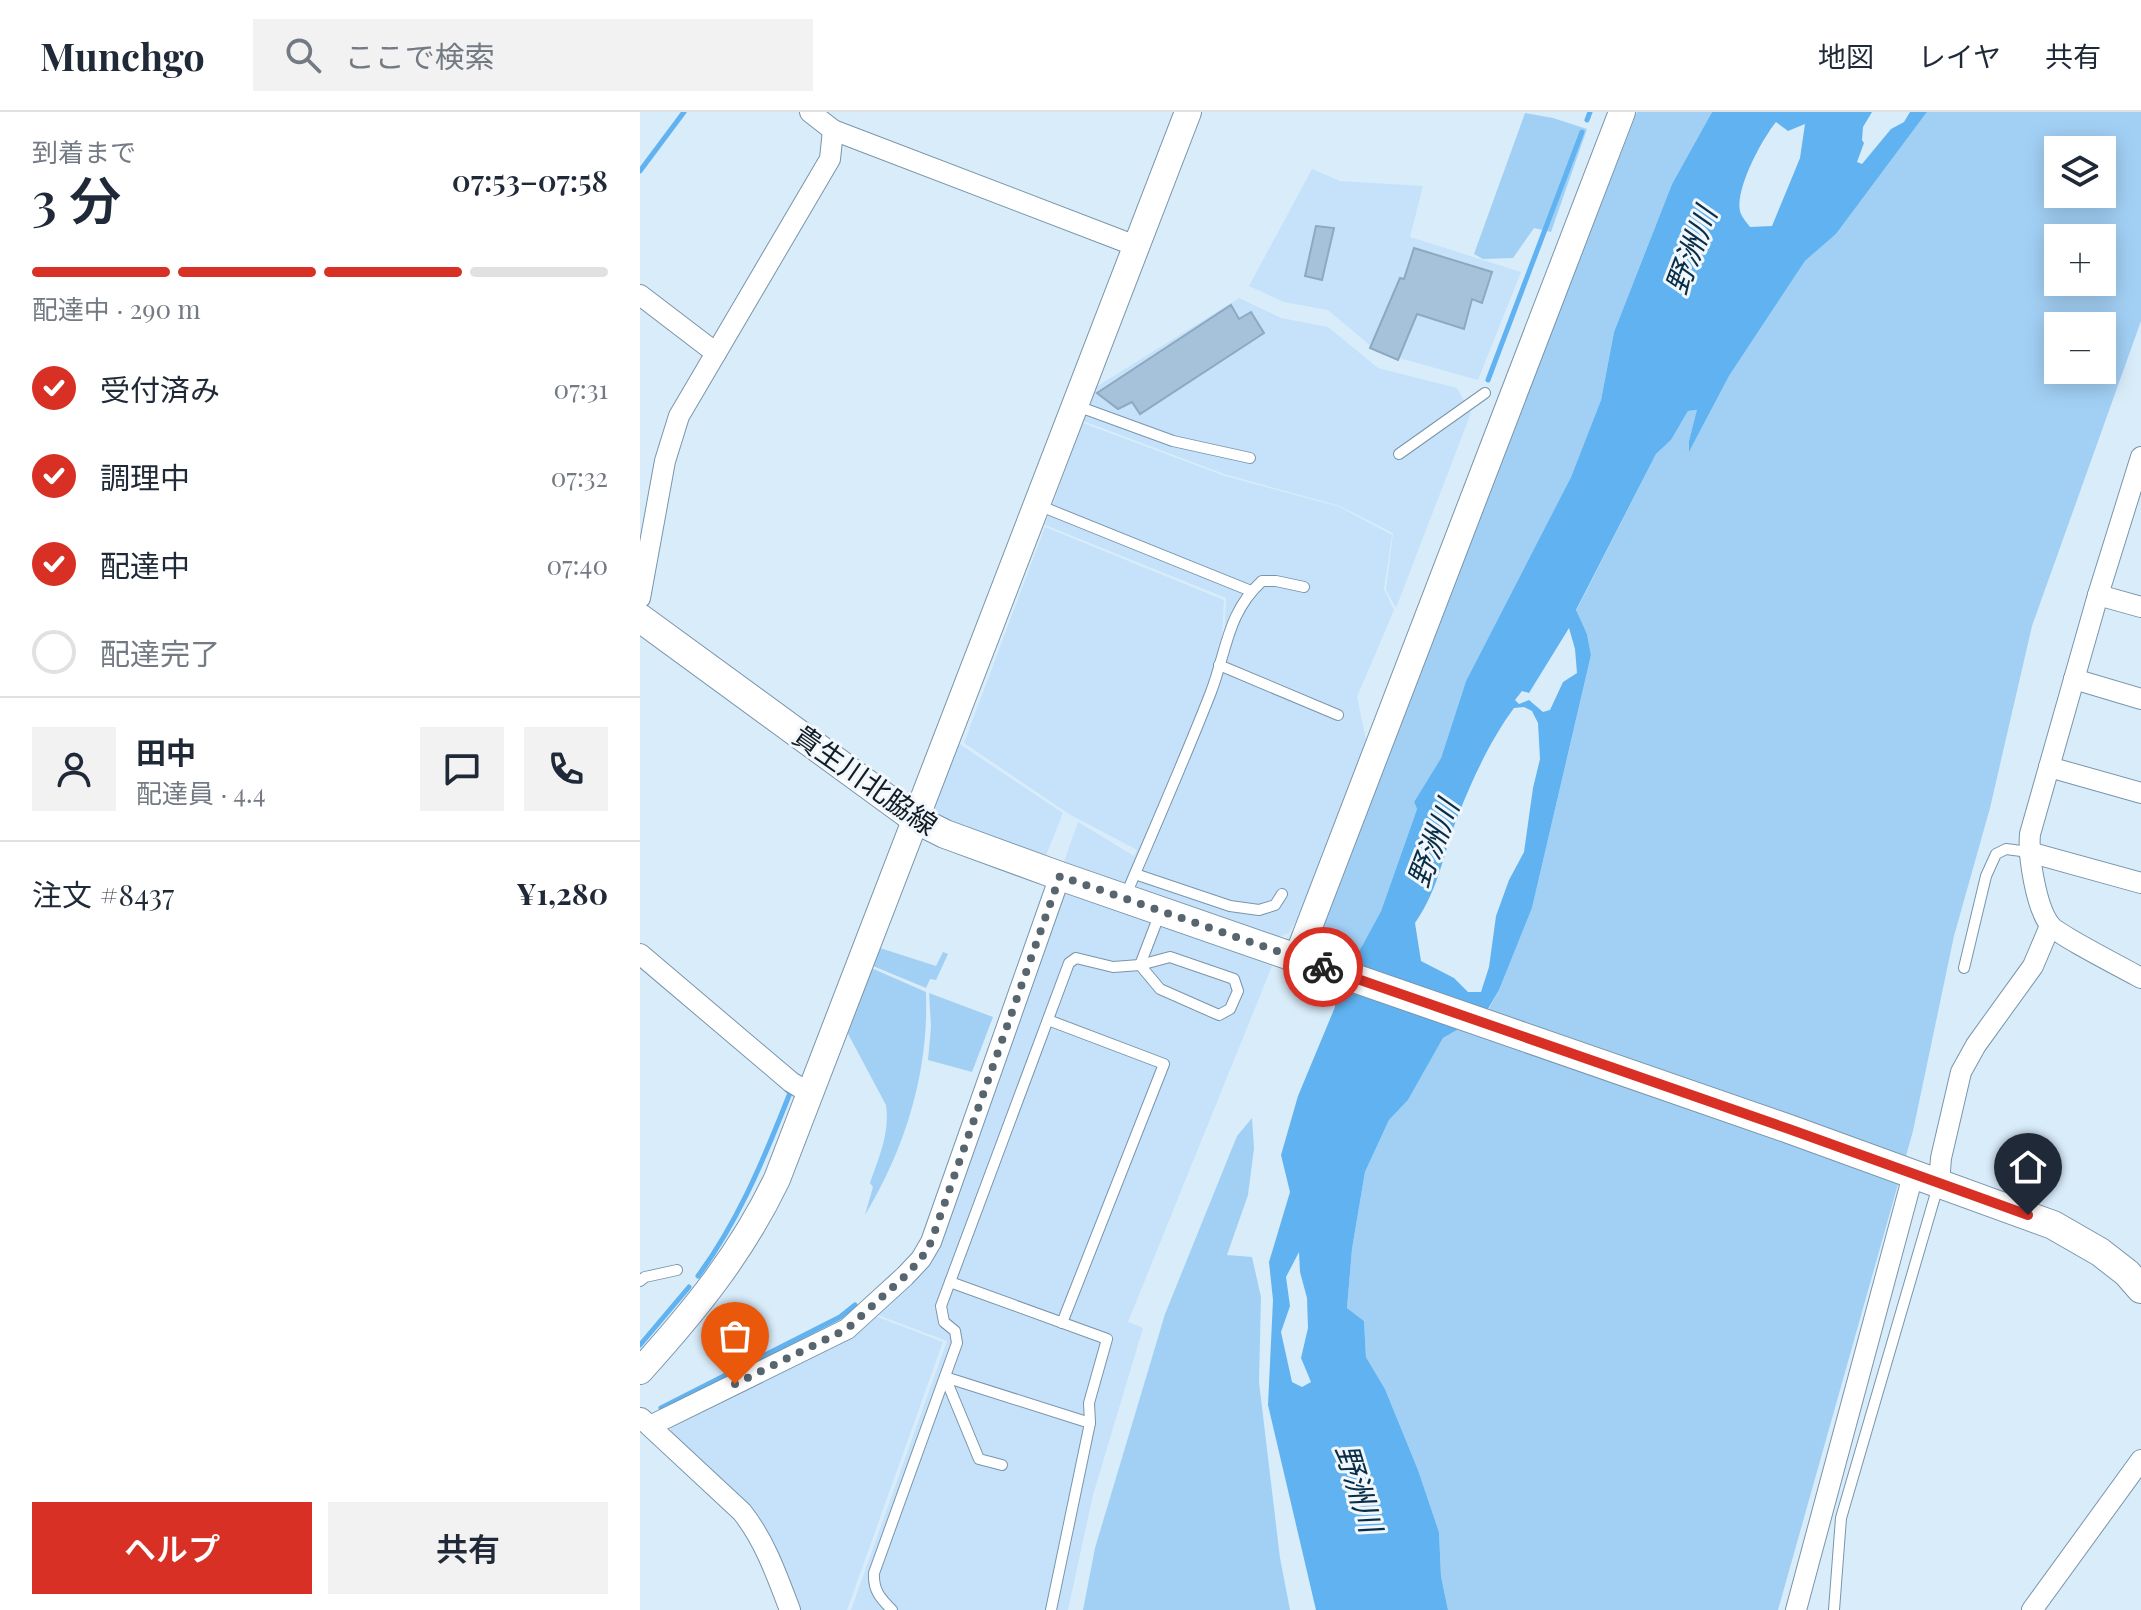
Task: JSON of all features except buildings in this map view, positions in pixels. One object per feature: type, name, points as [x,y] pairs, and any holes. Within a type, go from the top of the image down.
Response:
[{"type":"main road","name":"貴生川北脇線","points":[[640,618],[915,819],[945,834],[1060,876],[1129,886],[1161,911],[1789,1129],[2053,1225],[2079,1238],[2136,1276]]},
{"type":"street","points":[[810,112],[833,130],[1136,246]]},
{"type":"street","points":[[640,1371],[693,1311],[756,1223],[777,1179],[1188,112]]},
{"type":"street","points":[[1307,962],[1622,112]]},
{"type":"street","points":[[640,598],[665,461],[679,416],[830,159],[833,130]]},
{"type":"street","points":[[640,295],[716,353]]},
{"type":"street","points":[[2141,457],[2030,834],[2029,852],[2038,895],[2050,926],[2141,978]]},
{"type":"street","points":[[2098,595],[2141,607]]},
{"type":"street","points":[[2074,679],[2141,699]]},
{"type":"street","points":[[2049,767],[2141,793]]},
{"type":"street","points":[[2029,852],[2141,883]]},
{"type":"street","points":[[790,1610],[775,1570],[752,1524],[645,1421],[847,1329],[921,1259],[931,1242],[1060,876]]},
{"type":"street","points":[[1796,1610],[1926,1180],[1941,1158],[1961,1072],[1976,1045],[2033,966],[2050,926]]},
{"type":"street","points":[[640,954],[791,1082],[809,1093]]},
{"type":"street","points":[[2032,1610],[2141,1460]]},
{"type":"lane","points":[[1399,454],[1485,393]]},
{"type":"lane","points":[[1075,405],[1173,441],[1250,458]]},
{"type":"lane","points":[[1036,505],[1251,591]]},
{"type":"lane","points":[[1282,894],[1275,905],[1259,910],[1129,886],[1213,688],[1240,605],[1262,581],[1304,587]]},
{"type":"lane","points":[[1219,665],[1338,715]]},
{"type":"lane","points":[[1964,968],[1986,876],[1996,854],[2006,849],[2029,852]]},
{"type":"lane","points":[[1140,965],[1161,911]]},
{"type":"lane","points":[[892,1610],[877,1594],[874,1573],[957,1343],[955,1331],[944,1322],[941,1306],[1069,963],[1076,958],[1113,967],[1140,965],[1170,957],[1234,979],[1238,991],[1230,1009],[1219,1015],[1160,989],[1140,965]]},
{"type":"lane","points":[[1048,1020],[1164,1064],[1062,1323]]},
{"type":"lane","points":[[1834,1610],[1841,1518],[1926,1180]]},
{"type":"lane","points":[[640,1281],[645,1277],[677,1270]]},
{"type":"lane","points":[[950,1282],[1107,1339],[1089,1403],[1090,1423],[1051,1610]]},
{"type":"lane","points":[[945,1377],[1090,1423]]},
{"type":"lane","points":[[945,1377],[979,1459],[1002,1465]]},
{"type":"shaded area","points":[[1637,112],[1712,112],[1672,184],[1614,332],[1601,400],[1571,477],[1466,681],[1441,758],[1414,802],[1417,809],[1381,911],[1350,968],[1322,955],[1316,936]]},
{"type":"shaded area","points":[[1927,112],[2141,112],[2141,321],[2032,626],[1990,808],[1954,936],[1913,1131],[1778,1610],[1448,1610],[1441,1576],[1439,1532],[1385,1389],[1366,1357],[1364,1321],[1347,1308],[1352,1249],[1365,1172],[1389,1120],[1408,1100],[1443,1038],[1486,1014],[1532,908],[1591,655],[1587,634],[1576,611],[1656,454],[1671,440],[1688,411],[1698,410],[1689,441],[1690,450],[1729,376],[1805,261],[1836,234]]},
{"type":"shaded area","points":[[1525,113],[1587,129],[1551,232],[1534,228],[1513,258],[1483,259],[1474,254]]},
{"type":"shaded area","points":[[1312,169],[1340,181],[1423,186],[1410,237],[1521,272],[1478,380],[1378,352],[1328,310],[1284,302],[1249,286]]},
{"type":"shaded area","points":[[1239,298],[1281,318],[1328,327],[1378,368],[1457,388],[1471,413],[1396,608],[1386,590],[1393,533],[1340,506],[1224,474],[1083,421],[1096,387]]},
{"type":"shaded area","points":[[1083,423],[1225,476],[1340,507],[1392,535],[1384,589],[1394,610],[1357,697],[1366,740],[1309,898],[1289,933],[1269,941],[1069,870],[1064,862],[1078,822],[1134,856],[1137,850],[1069,814],[964,743],[1045,527],[1224,600],[1222,638],[1211,684],[1168,781],[1211,687],[1224,638],[1226,598],[1045,525]]},
{"type":"shaded area","points":[[955,741],[1063,813],[1043,863],[935,818],[934,808]]},
{"type":"shaded area","points":[[1066,893],[1078,894],[1272,966],[1128,1322],[1143,1328],[1093,1495],[1068,1610],[851,1610],[947,1341],[875,1314],[913,1278],[1060,897]]},
{"type":"shaded area","points":[[880,948],[936,966],[943,952],[948,954],[936,980],[930,979],[926,988],[873,966]]},
{"type":"shaded area","points":[[869,967],[926,992],[926,1021],[924,1051],[912,1108],[892,1163],[865,1215],[873,1187],[870,1183],[885,1135],[886,1105],[846,1030]]},
{"type":"shaded area","points":[[929,993],[993,1017],[972,1072],[928,1060],[931,1027]]},
{"type":"shaded area","points":[[1252,1118],[1254,1148],[1248,1195],[1227,1255],[1252,1257],[1261,1297],[1259,1382],[1280,1558],[1290,1610],[1083,1610],[1095,1548],[1165,1314],[1237,1136]]},
{"type":"shaded area","points":[[875,1316],[943,1342],[847,1610],[798,1610],[772,1546],[671,1438],[671,1425]]},
{"type":"water","name":"野洲川","points":[[1712,112],[1872,112],[1863,127],[1864,143],[1857,162],[1862,164],[1891,129],[1904,122],[1910,112],[1927,112],[1836,234],[1805,261],[1729,376],[1689,452],[1697,410],[1688,411],[1671,440],[1656,454],[1576,610],[1587,634],[1591,655],[1532,908],[1499,990],[1485,1014],[1443,1038],[1408,1100],[1389,1120],[1365,1172],[1352,1249],[1347,1308],[1364,1321],[1366,1357],[1385,1389],[1439,1532],[1441,1576],[1448,1610],[1316,1610],[1268,1405],[1273,1300],[1269,1262],[1290,1192],[1281,1155],[1298,1096],[1335,1007],[1333,991],[1350,968],[1381,911],[1417,809],[1414,802],[1441,758],[1466,681],[1571,477],[1601,400],[1614,332],[1672,184]],"holes":[[[1776,122],[1788,131],[1805,124],[1800,158],[1772,226],[1750,227],[1740,211],[1742,190],[1757,152]],[[1569,628],[1577,673],[1563,682],[1550,710],[1543,712],[1529,700],[1519,704],[1515,700],[1522,691],[1529,693]],[[1524,707],[1532,711],[1538,723],[1540,759],[1524,852],[1509,880],[1496,916],[1489,967],[1481,992],[1468,992],[1454,978],[1421,961],[1415,923],[1436,883],[1476,773],[1514,708]],[[1299,1252],[1300,1272],[1307,1298],[1308,1328],[1301,1358],[1311,1382],[1302,1387],[1292,1382],[1281,1332],[1290,1306],[1286,1277]]]},
{"type":"waterway","points":[[640,171],[684,112]]},
{"type":"waterway","points":[[1587,120],[1590,112]]},
{"type":"waterway","points":[[1488,380],[1582,132]]},
{"type":"waterway","points":[[698,1276],[736,1216],[756,1174],[790,1093],[786,1089]]},
{"type":"waterway","points":[[640,1345],[689,1287]]},
{"type":"waterway","points":[[661,1408],[840,1317],[855,1305]]},
{"type":"way so far","points":[[735,1384],[847,1329],[921,1259],[931,1242],[1060,876],[1323,967]]},
{"type":"route","points":[[1323,967],[2028,1215]]}]
